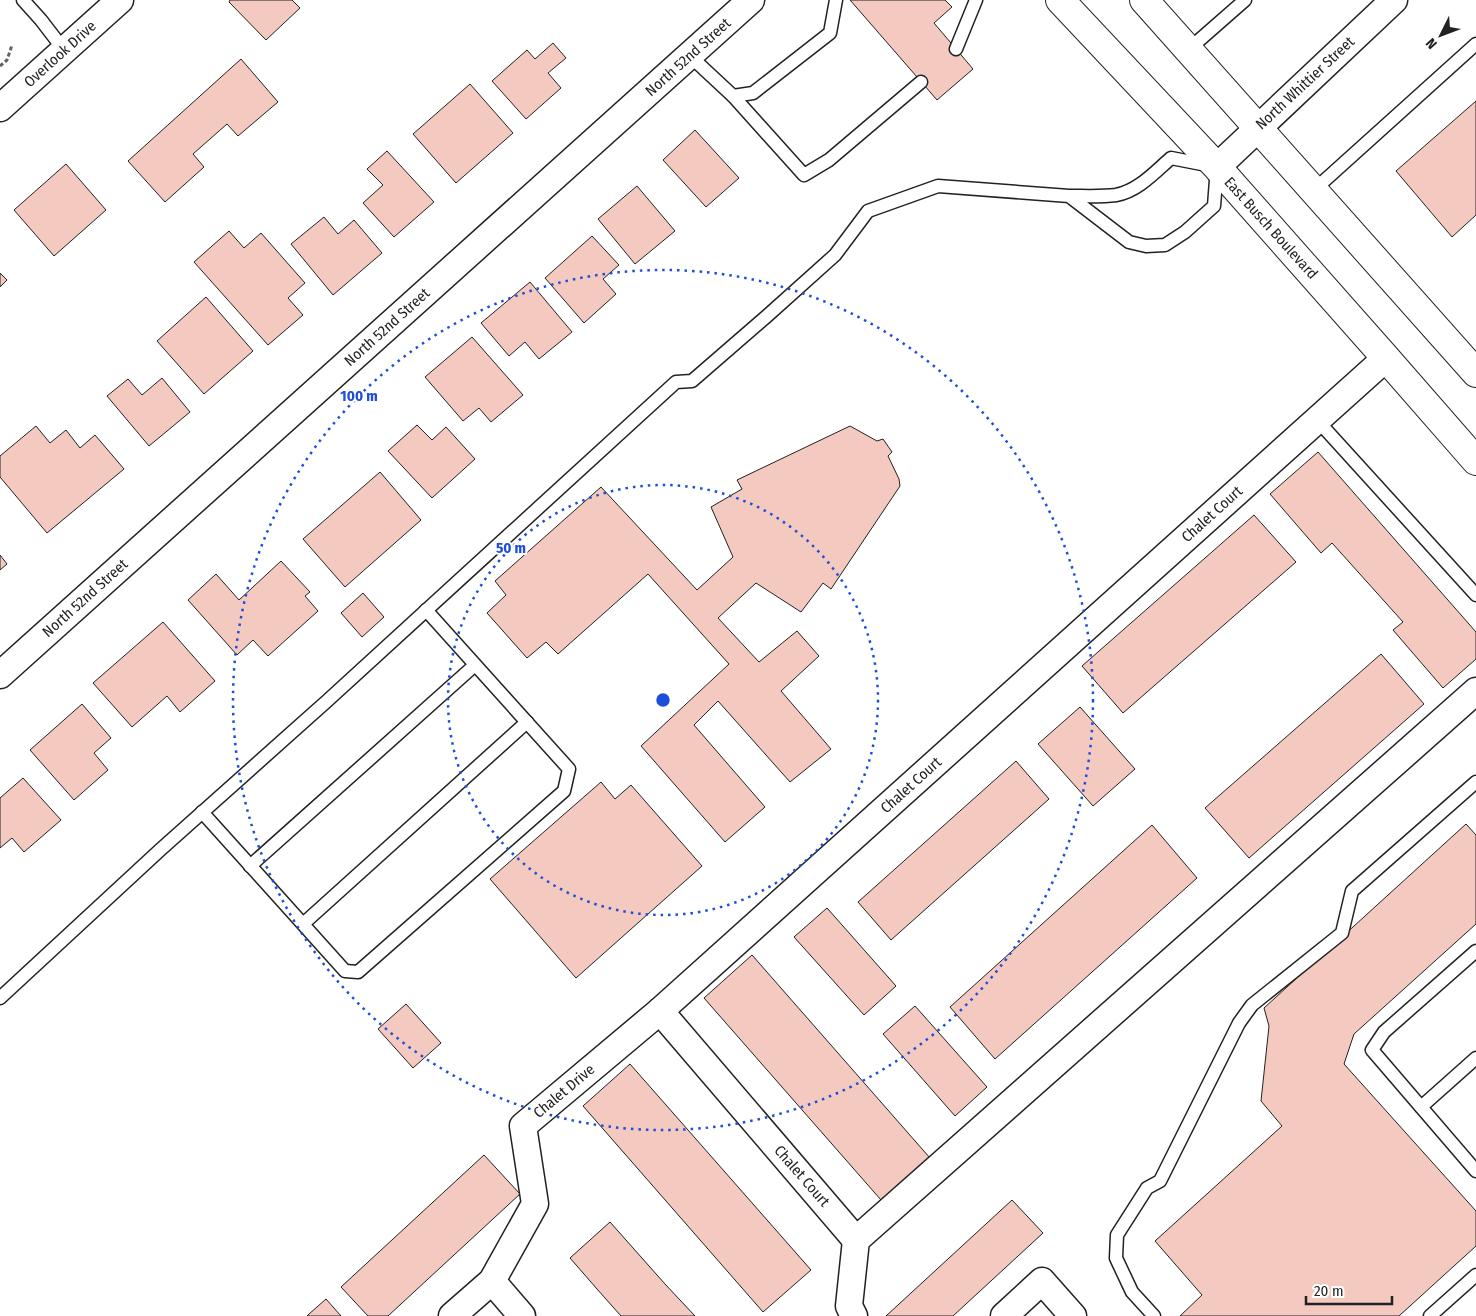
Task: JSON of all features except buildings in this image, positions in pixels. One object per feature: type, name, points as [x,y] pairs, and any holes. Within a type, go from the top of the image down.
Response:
[{"type":"main road","name":"East Busch Boulevard","points":[[1060,0],[1217,167],[1476,461]]},
{"type":"main road","points":[[1144,0],[1476,373]]},
{"type":"street","name":"Overlook Drive","points":[[0,108],[120,0]]},
{"type":"street","name":"North 52nd Street","points":[[0,675],[751,0]]},
{"type":"street","name":"North Whittier Street","points":[[1217,167],[1394,0]]},
{"type":"street","name":"Chalet Court","points":[[856,1240],[660,1012],[1386,358]]},
{"type":"street","points":[[854,1316],[849,1306],[856,1240],[1476,691]]},
{"type":"street","name":"Chalet Drive","points":[[452,1316],[492,1281],[535,1204],[523,1126],[660,1012]]},
{"type":"street","points":[[492,1281],[522,1316]]},
{"type":"street","points":[[1004,1316],[1042,1281],[1073,1316]]},
{"type":"lane","points":[[23,0],[64,50]]},
{"type":"lane","points":[[733,96],[753,92],[830,33],[836,0]]},
{"type":"lane","points":[[956,49],[976,0]]},
{"type":"lane","points":[[1188,50],[1245,0]]},
{"type":"lane","points":[[1314,190],[1476,44]]},
{"type":"lane","points":[[689,55],[733,96],[804,175],[829,160],[921,82]]},
{"type":"lane","points":[[0,998],[676,382],[692,381],[835,255],[868,211],[938,186],[1069,196],[1116,195],[1139,185],[1171,158],[1217,167],[1214,206],[1185,232],[1165,245],[1146,246],[1129,242],[1069,196]]},
{"type":"lane","points":[[1317,420],[1476,595]]},
{"type":"lane","points":[[202,812],[345,971],[358,972],[564,791],[569,769],[426,610]]},
{"type":"lane","points":[[250,866],[475,665]]},
{"type":"lane","points":[[303,924],[527,722]]},
{"type":"lane","points":[[1154,1316],[1132,1292],[1116,1258],[1118,1235],[1147,1188],[1160,1181],[1238,1023],[1252,1005],[1342,932],[1352,891],[1476,782]]},
{"type":"lane","points":[[1475,1167],[1372,1050],[1384,1032],[1476,951]]},
{"type":"lane","points":[[1421,1107],[1476,1058]]},
{"type":"lane","points":[[1430,1316],[1476,1275]]},
{"type":"path","points":[[0,66],[7,60],[12,45]]}]
